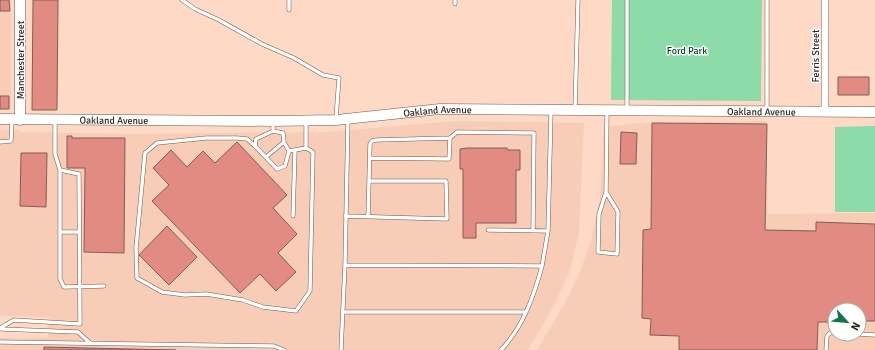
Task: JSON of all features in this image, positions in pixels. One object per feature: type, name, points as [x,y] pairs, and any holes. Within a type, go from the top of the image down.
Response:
[{"type":"street","name":"Manchester Street","points":[[16,120],[20,0]]},
{"type":"street","name":"Ferris Street","points":[[825,0],[825,112]]},
{"type":"street","name":"Oakland Avenue","points":[[0,119],[55,119],[273,126],[306,120],[336,120],[440,109],[875,112]]},
{"type":"lane","points":[[182,0],[195,9],[219,20],[262,44],[294,58],[323,75],[339,78],[336,120]]},
{"type":"lane","points":[[289,0],[289,10]]},
{"type":"lane","points":[[575,111],[578,0]]},
{"type":"lane","points":[[627,0],[627,111]]},
{"type":"lane","points":[[767,0],[767,111]]},
{"type":"lane","points":[[501,350],[508,343],[526,312],[535,293],[542,266],[548,231],[552,110]]},
{"type":"lane","points":[[606,192],[618,212],[617,254],[598,252],[599,214],[606,192],[607,111]]},
{"type":"lane","points":[[55,119],[54,154],[60,170],[60,279],[64,287],[104,286]]},
{"type":"lane","points":[[341,350],[345,265],[348,119]]},
{"type":"lane","points":[[0,142],[11,141],[16,120]]},
{"type":"lane","points":[[306,120],[306,148]]},
{"type":"lane","points":[[255,146],[256,139],[273,126],[283,133],[284,142],[289,151],[285,166],[277,169],[247,139],[238,138],[206,138],[157,143],[145,153],[136,248],[136,278],[162,292],[185,295],[206,294],[243,300],[263,307],[296,311],[310,291],[313,152],[306,148],[289,151]]},
{"type":"lane","points":[[368,217],[370,144],[372,141],[450,138],[458,132],[534,133],[533,230]]},
{"type":"lane","points":[[370,158],[449,159],[450,138]]},
{"type":"lane","points":[[266,157],[284,142]]},
{"type":"lane","points":[[293,216],[295,150]]},
{"type":"lane","points":[[0,328],[14,320],[80,324],[79,174],[60,170]]},
{"type":"lane","points":[[345,216],[447,219],[446,181],[369,181]]},
{"type":"lane","points":[[488,230],[548,231]]},
{"type":"lane","points":[[60,232],[79,232]]},
{"type":"lane","points":[[345,265],[542,266]]},
{"type":"lane","points":[[343,312],[526,312]]},
{"type":"lane","points":[[0,328],[78,332],[90,343]]},
{"type":"lane","points":[[826,350],[827,336]]},
{"type":"lane","points":[[0,342],[274,346],[284,350]]},
{"type":"shaded area","points":[[0,0],[11,0],[11,109],[0,109]]},
{"type":"shaded area","points":[[455,121],[584,123],[579,233],[569,273],[554,305],[528,350],[0,350],[0,338],[48,338],[49,317],[0,316],[0,130],[19,130],[19,132],[135,134],[328,132]]},
{"type":"shaded area","points":[[766,121],[768,214],[875,213],[875,350],[537,350],[565,303],[580,272],[591,241],[600,197],[604,127],[639,123]]},
{"type":"green space","name":"Ford Park","points":[[612,0],[762,0],[761,101],[611,100]]},
{"type":"green space","points":[[875,126],[875,212],[835,212],[835,127]]},
{"type":"building","points":[[0,0],[9,0],[10,11],[0,11]]},
{"type":"building","points":[[33,0],[58,0],[57,110],[32,110]]},
{"type":"building","points":[[838,77],[869,77],[869,95],[838,95]]},
{"type":"building","points":[[0,96],[9,96],[9,109],[0,109]]},
{"type":"building","points":[[652,123],[767,124],[765,230],[816,231],[816,222],[875,224],[875,321],[867,321],[867,302],[827,302],[827,322],[818,322],[817,350],[679,350],[679,336],[650,335],[651,319],[642,318],[643,230],[651,229]]},
{"type":"building","points":[[621,132],[637,133],[636,164],[620,164]]},
{"type":"building","points":[[67,136],[72,136],[72,138],[125,138],[124,253],[84,252],[85,168],[67,168]]},
{"type":"building","points":[[237,142],[287,195],[273,208],[297,234],[278,253],[296,272],[276,291],[260,274],[240,293],[152,201],[169,185],[153,168],[171,150],[187,167],[203,151],[215,163]]},
{"type":"building","points":[[507,148],[508,150],[520,150],[520,170],[516,170],[516,223],[476,223],[476,238],[463,238],[463,169],[460,169],[460,149]]},
{"type":"building","points":[[21,153],[47,153],[46,207],[20,206]]},
{"type":"building","points":[[167,226],[197,257],[169,285],[139,255]]},
{"type":"building","points":[[44,347],[176,350],[44,350]]}]
